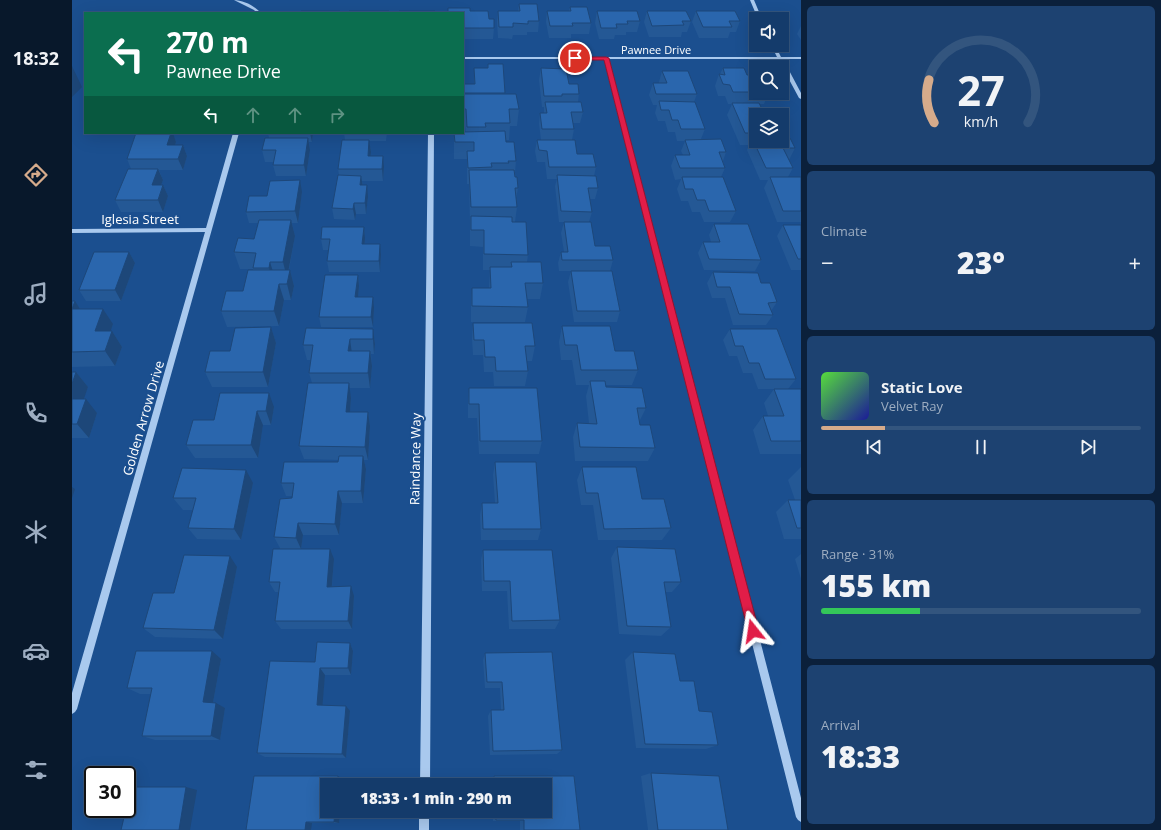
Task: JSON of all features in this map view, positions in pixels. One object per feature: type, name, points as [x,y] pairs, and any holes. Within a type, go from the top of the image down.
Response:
[{"type":"street","points":[[236,0],[258,12]]},
{"type":"street","points":[[752,0],[757,12]]},
{"type":"street","points":[[777,52],[801,98]]},
{"type":"street","name":"Pawnee Drive","points":[[464,58],[801,58]]},
{"type":"street","points":[[606,58],[801,817]]},
{"type":"street","name":"Golden Arrow Drive","points":[[72,709],[236,134]]},
{"type":"street","name":"Raindance Way","points":[[425,778],[431,134]]},
{"type":"street","name":"Iglesia Street","points":[[72,231],[209,230]]},
{"type":"street","points":[[424,818],[424,830]]},
{"type":"building","points":[[519,4],[537,4],[539,21],[528,21],[528,24],[513,23],[513,27],[499,27],[498,11],[520,11]]},
{"type":"building","points":[[570,7],[587,7],[591,23],[572,23],[573,26],[550,26],[547,11],[571,11]]},
{"type":"building","points":[[448,8],[470,8],[470,11],[488,11],[489,19],[494,19],[494,28],[464,28],[464,12],[448,12]]},
{"type":"building","points":[[301,11],[340,11],[340,12]]},
{"type":"building","points":[[349,11],[389,11],[389,12]]},
{"type":"building","points":[[399,11],[435,11],[435,12]]},
{"type":"building","points":[[597,11],[637,11],[640,21],[627,21],[628,24],[616,24],[617,28],[601,28]]},
{"type":"building","points":[[647,11],[686,11],[691,21],[682,21],[684,25],[652,26]]},
{"type":"building","points":[[696,11],[735,11],[740,21],[729,21],[732,27],[703,27]]},
{"type":"building","points":[[488,64],[503,64],[505,93],[464,93],[464,84],[475,84],[474,68],[488,68]]},
{"type":"building","points":[[541,68],[566,69],[569,84],[578,84],[579,94],[544,96]]},
{"type":"building","points":[[723,68],[744,68],[747,75],[749,75],[749,92],[733,92],[730,85],[723,84],[719,74],[725,75]]},
{"type":"building","points":[[662,71],[688,71],[697,94],[656,94],[653,83],[667,83]]},
{"type":"building","points":[[464,94],[516,94],[519,109],[509,109],[510,123],[485,123],[486,127],[467,127],[466,109],[464,109]]},
{"type":"building","points":[[659,101],[695,102],[705,129],[681,129],[678,120],[672,120],[669,110],[661,110]]},
{"type":"building","points":[[545,102],[581,102],[583,112],[571,112],[574,129],[542,129],[540,113],[547,113]]},
{"type":"building","points":[[732,103],[759,103],[762,108],[749,108],[749,133],[745,133]]},
{"type":"building","points":[[505,131],[506,142],[514,142],[516,161],[508,161],[509,163],[491,163],[492,167],[468,168],[467,151],[474,151],[474,142],[455,142],[454,134],[464,134],[464,132]]},
{"type":"building","points":[[136,134],[171,134],[167,145],[183,145],[178,159],[127,159]]},
{"type":"building","points":[[265,138],[308,138],[304,165],[273,165],[276,150],[262,150]]},
{"type":"building","points":[[789,138],[790,138],[795,148],[789,148]]},
{"type":"building","points":[[721,139],[726,152],[719,152],[725,168],[680,168],[675,155],[690,155],[685,140]]},
{"type":"building","points":[[342,140],[369,140],[368,156],[383,156],[382,169],[338,169]]},
{"type":"building","points":[[537,140],[575,140],[577,154],[593,154],[596,167],[549,167],[547,151],[539,150]]},
{"type":"building","points":[[757,148],[783,148],[793,168],[766,168]]},
{"type":"building","points":[[128,169],[158,169],[152,185],[163,185],[158,200],[115,200]]},
{"type":"building","points":[[469,170],[514,170],[515,177],[517,177],[518,188],[515,188],[517,207],[471,207]]},
{"type":"building","points":[[338,175],[361,176],[360,185],[367,185],[365,203],[354,203],[353,209],[332,208]]},
{"type":"building","points":[[557,175],[596,176],[598,188],[588,188],[592,212],[561,211]]},
{"type":"building","points":[[682,177],[723,177],[736,211],[709,211],[705,200],[697,200],[693,189],[685,189]]},
{"type":"building","points":[[770,177],[801,177],[801,211],[783,211]]},
{"type":"building","points":[[300,180],[295,211],[246,212],[249,196],[267,196],[270,181]]},
{"type":"building","points":[[471,216],[512,217],[512,222],[526,222],[528,255],[484,254],[484,230],[471,230]]},
{"type":"building","points":[[259,220],[291,220],[283,262],[270,262],[269,268],[253,268],[256,253],[234,252],[238,238],[254,239]]},
{"type":"building","points":[[564,222],[591,222],[595,246],[610,246],[613,260],[562,260],[561,252],[568,252]]},
{"type":"building","points":[[714,224],[748,224],[761,260],[709,259],[703,242],[720,242]]},
{"type":"building","points":[[783,225],[801,225],[801,259],[798,259]]},
{"type":"building","points":[[322,227],[364,227],[362,244],[380,244],[379,261],[327,261],[330,239],[321,239]]},
{"type":"building","points":[[94,252],[129,252],[115,290],[79,290]]},
{"type":"building","points":[[511,262],[541,262],[543,283],[525,283],[528,307],[472,306],[472,288],[491,288],[490,267],[512,267]]},
{"type":"building","points":[[248,270],[290,270],[287,284],[279,284],[274,311],[221,311],[226,291],[243,291]]},
{"type":"building","points":[[571,271],[612,271],[620,311],[577,311]]},
{"type":"building","points":[[713,272],[758,273],[761,283],[770,283],[777,302],[768,303],[773,315],[739,314],[730,287],[717,287]]},
{"type":"building","points":[[325,275],[358,275],[355,297],[373,297],[371,317],[319,317]]},
{"type":"building","points":[[72,301],[75,301],[72,309]]},
{"type":"building","points":[[72,309],[103,309],[95,331],[112,331],[105,351],[72,352]]},
{"type":"building","points":[[473,323],[532,323],[535,346],[525,346],[528,371],[496,371],[495,357],[485,357],[484,340],[474,340]]},
{"type":"building","points":[[562,326],[610,326],[615,351],[634,351],[638,370],[581,370],[577,345],[565,345]]},
{"type":"building","points":[[271,327],[263,372],[205,372],[210,351],[230,351],[235,328]]},
{"type":"building","points":[[306,328],[373,329],[373,339],[350,339],[348,351],[370,351],[368,373],[309,373],[313,345],[303,345]]},
{"type":"building","points":[[730,329],[777,329],[796,379],[765,379],[759,363],[749,363],[743,346],[735,346]]},
{"type":"building","points":[[72,372],[76,372],[72,384]]},
{"type":"building","points":[[590,381],[605,381],[606,387],[642,388],[646,408],[637,408],[640,425],[650,425],[655,448],[580,447],[577,423],[597,424]]},
{"type":"building","points":[[308,383],[349,383],[346,412],[368,412],[365,447],[299,446]]},
{"type":"building","points":[[469,388],[537,388],[542,441],[480,441],[479,404],[469,404]]},
{"type":"building","points":[[774,389],[801,389],[801,441],[771,441],[763,416],[784,416]]},
{"type":"building","points":[[220,393],[269,393],[266,411],[257,411],[251,445],[186,445],[193,420],[214,420]]},
{"type":"building","points":[[72,399],[86,399],[77,424],[72,424]]},
{"type":"building","points":[[339,456],[363,456],[361,491],[338,491],[335,524],[298,523],[296,538],[274,537],[280,499],[292,498],[294,483],[281,483],[284,462],[338,462]]},
{"type":"building","points":[[495,462],[536,462],[541,529],[483,529],[482,503],[498,503]]},
{"type":"building","points":[[582,467],[636,467],[642,499],[664,499],[671,528],[604,529],[598,493],[586,493]]},
{"type":"building","points":[[182,468],[246,470],[234,529],[188,528],[196,498],[173,498]]},
{"type":"building","points":[[788,500],[801,500],[801,528],[797,528]]},
{"type":"building","points":[[617,547],[675,549],[681,582],[664,582],[671,627],[627,626]]},
{"type":"building","points":[[273,549],[330,549],[327,587],[351,586],[348,621],[275,621],[280,582],[269,582]]},
{"type":"building","points":[[483,550],[552,550],[560,620],[512,621],[510,581],[484,581]]},
{"type":"building","points":[[184,555],[230,556],[214,630],[143,628],[153,593],[174,593]]},
{"type":"building","points":[[317,642],[350,643],[348,668],[320,668],[317,705],[346,706],[342,754],[257,753],[270,661],[315,662]]},
{"type":"building","points":[[136,651],[212,651],[203,702],[216,703],[211,736],[142,736],[152,688],[127,688]]},
{"type":"building","points":[[552,652],[562,750],[493,751],[491,710],[504,710],[502,682],[487,682],[485,653]]},
{"type":"building","points":[[633,652],[675,654],[680,681],[694,681],[699,711],[712,712],[718,745],[645,744]]},
{"type":"building","points":[[651,773],[719,776],[728,830],[658,830]]},
{"type":"building","points":[[254,776],[338,776],[338,778],[320,778],[320,818],[334,818],[334,822],[306,822],[305,830],[246,830]]},
{"type":"building","points":[[494,776],[574,776],[580,830],[524,830],[524,820],[496,820],[496,818],[552,818],[552,778],[494,778]]},
{"type":"building","points":[[136,787],[186,787],[179,830],[121,830],[124,818],[136,818]]},
{"type":"route","points":[[575,58],[606,58],[753,631]]}]
